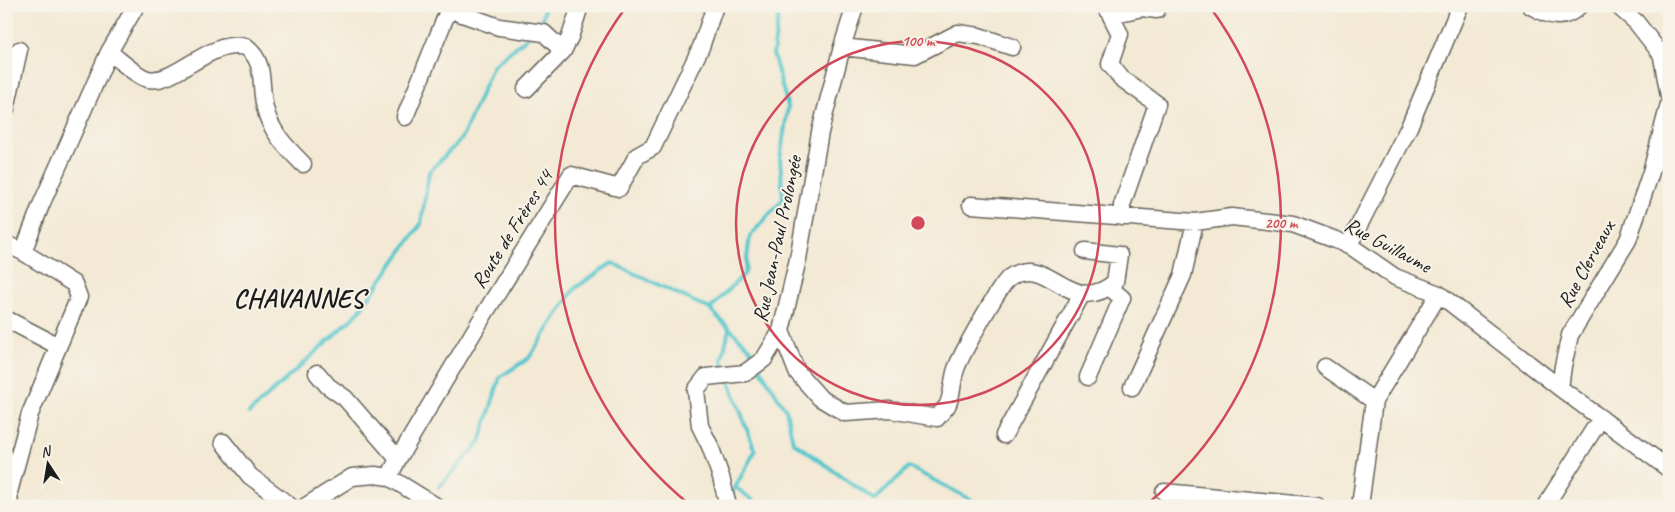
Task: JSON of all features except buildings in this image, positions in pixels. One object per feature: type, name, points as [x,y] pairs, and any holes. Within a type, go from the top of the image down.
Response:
[{"type":"street","points":[[23,252],[41,205],[109,52],[136,6]]},
{"type":"street","points":[[526,89],[563,51],[570,37],[580,6]]},
{"type":"street","name":"Route de Frères 44","points":[[389,477],[486,313],[571,175],[619,188],[637,156],[653,147],[701,46],[715,6]]},
{"type":"street","name":"Rue Jean-Paul Prolongée","points":[[728,506],[713,454],[700,426],[696,390],[706,377],[746,373],[764,359],[781,330],[798,259],[820,132],[842,46],[855,6]]},
{"type":"street","points":[[1349,245],[1409,127],[1460,6]]},
{"type":"street","points":[[1531,6],[1538,11],[1558,17],[1571,14],[1579,6]]},
{"type":"street","points":[[1618,6],[1636,22],[1666,60],[1669,96]]},
{"type":"street","points":[[405,117],[449,8],[499,26],[544,33],[563,51]]},
{"type":"street","points":[[1122,216],[1122,204],[1156,104],[1121,78],[1110,64],[1120,34],[1108,10],[1142,8],[1157,10]]},
{"type":"street","points":[[842,46],[915,55],[958,33],[979,36],[1012,47]]},
{"type":"street","points":[[109,52],[142,76],[154,79],[168,76],[216,50],[231,46],[246,47],[257,58],[260,65],[265,108],[274,129],[284,144],[303,164]]},
{"type":"street","points":[[6,109],[19,50]]},
{"type":"street","name":"Rue Clerveaux","points":[[1560,388],[1562,366],[1570,335],[1628,240],[1651,172],[1669,104]]},
{"type":"street","name":"Rue Guillaume","points":[[972,205],[1195,222],[1232,217],[1293,224],[1349,245],[1395,277],[1439,294],[1560,388],[1669,469]]},
{"type":"street","points":[[1132,387],[1183,275],[1195,222]]},
{"type":"street","points":[[6,244],[23,252],[74,284],[79,297],[30,414],[9,492],[10,506]]},
{"type":"street","points":[[781,330],[797,372],[820,398],[845,413],[890,410],[937,418],[948,404],[956,368],[996,296],[1009,278],[1018,273],[1030,271],[1041,273],[1082,294],[1094,294],[1110,287],[1115,282],[1119,255],[1085,251]]},
{"type":"street","points":[[1088,377],[1122,298],[1110,287]]},
{"type":"street","points":[[1004,435],[1082,294]]},
{"type":"street","points":[[1360,506],[1374,401],[1439,294]]},
{"type":"street","points":[[10,321],[58,346]]},
{"type":"street","points":[[1325,367],[1374,401]]},
{"type":"street","points":[[317,373],[328,386],[345,398],[398,460]]},
{"type":"street","points":[[1545,506],[1601,418]]},
{"type":"street","points":[[223,442],[250,476],[290,506]]},
{"type":"street","points":[[306,506],[352,477],[375,475],[389,477],[436,506]]},
{"type":"street","points":[[1164,492],[1317,506]]},
{"type":"waterway","points":[[541,27],[545,6]]},
{"type":"waterway","points":[[710,309],[745,273],[750,236],[783,199],[780,159],[788,107],[773,54],[780,6]]},
{"type":"waterway","points":[[249,413],[357,314],[421,224],[429,172],[462,138],[493,66],[529,36]]},
{"type":"waterway","points":[[439,487],[480,442],[500,377],[529,358],[575,288],[612,263],[710,309],[750,349],[756,361]]},
{"type":"waterway","points":[[726,372],[722,360],[729,329]]},
{"type":"waterway","points":[[759,367],[786,410],[793,442],[875,500],[909,467],[983,506]]},
{"type":"waterway","points":[[728,378],[755,451],[731,495]]},
{"type":"waterway","points":[[735,487],[761,506]]},
{"type":"waterway","points":[[1019,506],[1042,504],[1048,506]]},
{"type":"district","name":"CHAVANNES","points":[[299,298]]}]
